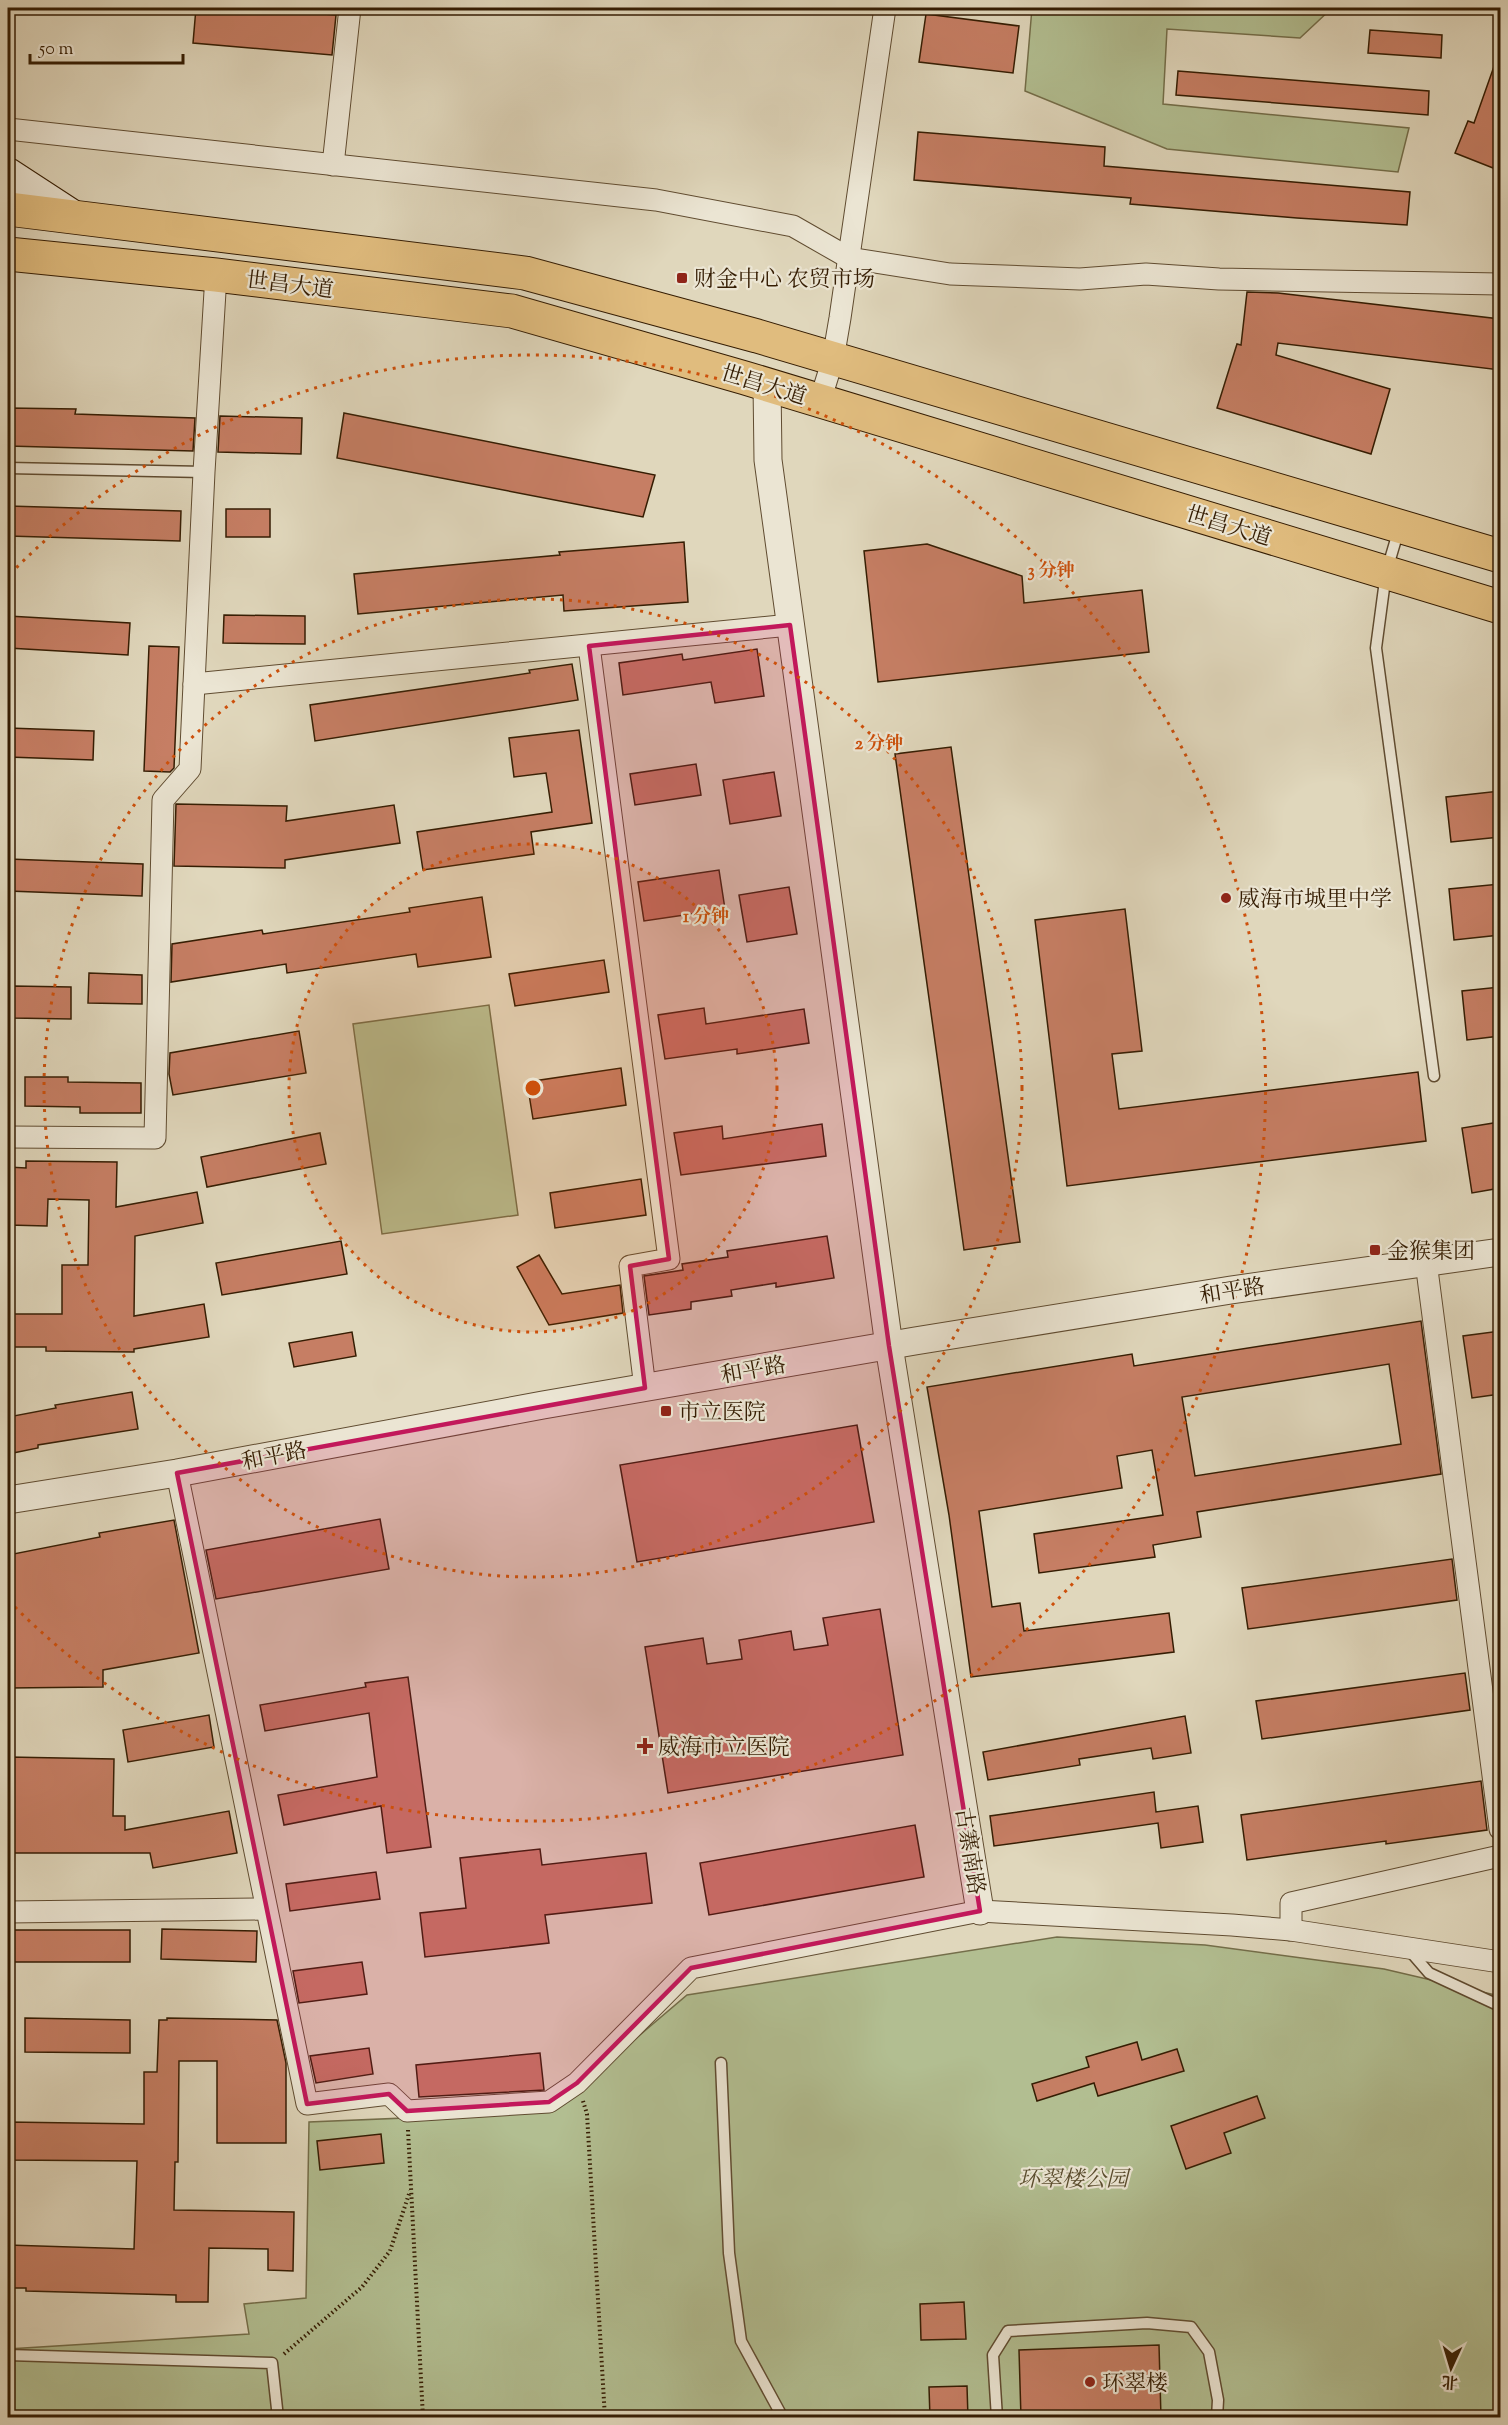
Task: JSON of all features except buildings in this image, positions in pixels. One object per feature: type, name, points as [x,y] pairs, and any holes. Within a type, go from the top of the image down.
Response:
[{"type":"main road","points":[[8,173],[77,218]]},
{"type":"main road","name":"世昌大道","points":[[8,209],[525,273],[833,359],[1500,556]]},
{"type":"main road","name":"世昌大道","points":[[8,254],[216,274],[512,311],[767,384],[1500,607]]},
{"type":"street","points":[[333,165],[350,8]]},
{"type":"street","points":[[820,401],[833,359],[885,8]]},
{"type":"street","points":[[8,129],[656,200],[793,226],[849,258],[950,274],[1080,279],[1146,274],[1219,279],[1500,284]]},
{"type":"street","points":[[8,1137],[155,1138],[163,800],[190,769],[216,274]]},
{"type":"street","name":"古寨南路","points":[[767,384],[768,460],[889,1346],[980,1911],[1291,1930],[1500,1962]]},
{"type":"street","points":[[194,684],[790,626]]},
{"type":"street","points":[[590,646],[669,1260],[630,1266],[645,1388]]},
{"type":"street","name":"和平路","points":[[8,1500],[177,1473],[889,1346],[1231,1290],[1500,1252]]},
{"type":"street","points":[[1426,1262],[1500,1829]]},
{"type":"street","points":[[177,1473],[307,2104],[389,2094],[407,2111],[549,2102],[577,2083],[691,1968],[980,1911]]},
{"type":"street","points":[[1291,1930],[1291,1903],[1500,1856]]},
{"type":"street","points":[[8,1912],[266,1909]]},
{"type":"lane","points":[[8,468],[204,472]]},
{"type":"lane","points":[[1400,525],[1386,573],[1376,648],[1434,1076]]},
{"type":"lane","points":[[1408,1948],[1429,1973],[1500,2006]]},
{"type":"lane","points":[[721,2063],[729,2253],[741,2341],[783,2418]]},
{"type":"lane","points":[[997,2418],[993,2355],[1008,2331],[1147,2323],[1191,2327],[1209,2352],[1218,2400],[1217,2418]]},
{"type":"lane","points":[[8,2355],[272,2363],[279,2418]]},
{"type":"path","points":[[577,2083],[587,2114],[605,2418]]},
{"type":"path","points":[[407,2111],[423,2418]]},
{"type":"path","points":[[272,2363],[362,2287],[390,2251],[411,2188]]},
{"type":"highlighted area","points":[[790,625],[889,1346],[980,1911],[691,1968],[577,2083],[549,2102],[407,2111],[389,2094],[307,2104],[177,1473],[645,1388],[630,1266],[669,1259],[589,646]]},
{"type":"green space","points":[[1032,8],[1332,8],[1300,38],[1167,29],[1163,104],[1409,128],[1398,172],[1167,149],[1025,91]]},
{"type":"green space","points":[[489,1005],[518,1215],[382,1234],[353,1024]]},
{"type":"green space","name":"环翠楼公园","points":[[1057,1937],[1205,1945],[1384,1969],[1500,1996],[1500,2417],[8,2418],[8,2349],[249,2334],[244,2304],[306,2298],[309,2122],[549,2112],[687,1995]]},
{"type":"place","name":"财金中心 农贸市场","points":[[682,278]]},
{"type":"place","name":"威海市城里中学","points":[[1226,898]]},
{"type":"place","name":"金猴集团","points":[[1375,1250]]},
{"type":"place","name":"市立医院","points":[[666,1411]]},
{"type":"place","name":"威海市立医院","points":[[645,1746]]},
{"type":"place","name":"环翠楼","points":[[1090,2382]]}]
